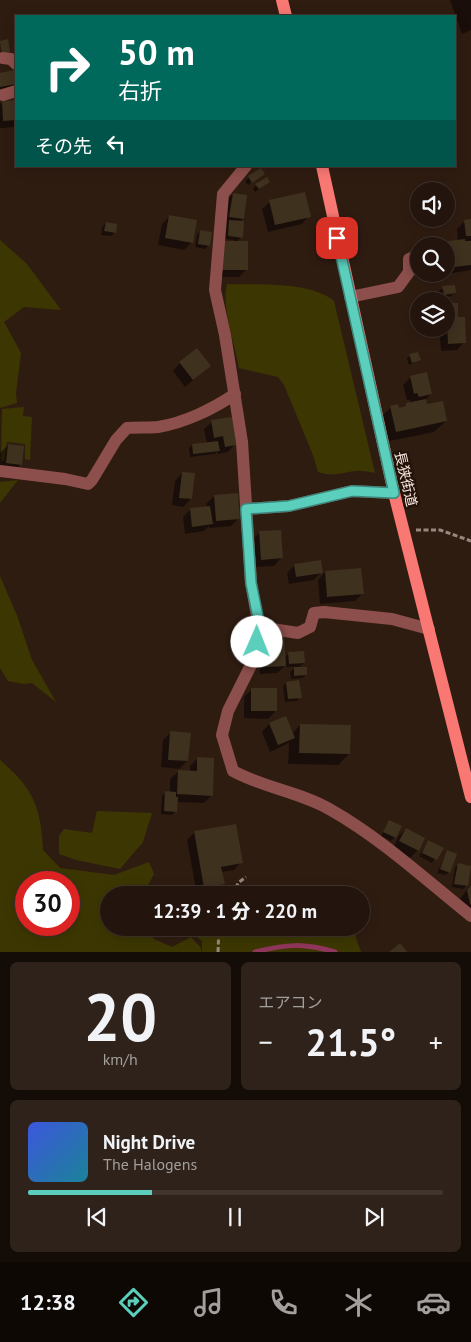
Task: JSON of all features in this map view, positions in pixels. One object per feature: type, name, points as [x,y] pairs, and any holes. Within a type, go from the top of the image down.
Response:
[{"type":"main road","points":[[282,0],[286,15]]},
{"type":"main road","name":"長狭街道","points":[[322,167],[394,493],[471,797]]},
{"type":"street","points":[[3,58],[11,59],[15,63]]},
{"type":"street","points":[[4,95],[15,90]]},
{"type":"street","points":[[234,171],[223,194],[215,290],[225,335],[242,442],[251,583],[260,627],[254,656],[228,711],[222,734],[233,770],[254,782],[330,810],[420,874],[471,916]]},
{"type":"street","points":[[350,297],[398,287],[409,272],[410,258]]},
{"type":"street","points":[[0,471],[65,479],[88,484],[116,440],[126,428],[156,427],[171,424],[220,404],[235,394]]},
{"type":"street","points":[[246,509],[289,506],[352,491],[394,493]]},
{"type":"street","points":[[260,627],[298,632],[310,627],[314,614],[324,612],[392,619],[429,628]]},
{"type":"path","points":[[403,530],[440,530],[471,541]]},
{"type":"path","points":[[237,886],[246,877]]},
{"type":"path","points":[[218,936],[218,952]]},
{"type":"shaded area","points":[[0,240],[27,264],[61,310],[24,307],[4,322],[21,353],[16,393],[17,403],[0,408]]},
{"type":"shaded area","points":[[227,284],[298,287],[324,295],[334,301],[375,473],[365,471],[332,474],[318,472],[313,455],[284,385],[278,377],[239,368],[227,315]]},
{"type":"shaded area","points":[[24,407],[23,416],[32,417],[30,460],[25,459],[25,444],[7,442],[4,461],[1,461],[2,409]]},
{"type":"shaded area","points":[[18,480],[0,503],[0,482]]},
{"type":"shaded area","points":[[0,576],[18,618],[32,660],[56,702],[32,683],[24,684],[8,681],[0,668]]},
{"type":"shaded area","points":[[0,760],[28,789],[40,822],[43,850],[60,868],[114,875],[149,862],[154,874],[147,886],[100,886],[100,936],[152,936],[172,947],[191,937],[201,948],[201,952],[0,952]]},
{"type":"shaded area","points":[[97,811],[152,813],[143,842],[120,869],[76,860],[59,854],[59,836],[64,829],[92,833]]},
{"type":"shaded area","points":[[196,936],[356,936],[361,952],[202,952],[202,941]]},
{"type":"building","points":[[8,39],[10,52],[2,53],[0,41]]},
{"type":"building","points":[[14,70],[15,84],[0,87],[0,73]]},
{"type":"building","points":[[15,100],[15,120],[3,121],[2,101]]},
{"type":"building","points":[[261,168],[265,174],[252,183],[248,176]]},
{"type":"building","points":[[267,177],[270,182],[259,189],[255,184]]},
{"type":"building","points":[[305,192],[311,217],[275,225],[269,200]]},
{"type":"building","points":[[233,193],[247,195],[244,219],[229,217]]},
{"type":"building","points":[[169,215],[197,220],[193,243],[165,238]]},
{"type":"building","points":[[471,219],[471,236],[466,236],[464,220]]},
{"type":"building","points":[[229,220],[244,221],[243,238],[228,236]]},
{"type":"building","points":[[106,222],[117,224],[116,233],[104,231]]},
{"type":"building","points":[[200,230],[212,232],[210,246],[198,244]]},
{"type":"building","points":[[465,239],[465,241],[471,241],[471,265],[455,267],[455,240]]},
{"type":"building","points":[[222,241],[248,241],[248,270],[222,270]]},
{"type":"building","points":[[455,285],[456,293],[443,292],[442,286]]},
{"type":"building","points":[[455,303],[458,303],[458,317],[465,317],[466,343],[448,344],[448,337],[455,337]]},
{"type":"building","points":[[197,348],[211,366],[193,380],[179,362]]},
{"type":"building","points":[[418,352],[421,360],[412,363],[409,354]]},
{"type":"building","points":[[427,372],[432,394],[419,397],[417,393],[414,394],[410,376]]},
{"type":"building","points":[[426,399],[427,404],[443,401],[447,421],[396,432],[390,406],[398,404],[399,408],[406,406],[406,403]]},
{"type":"building","points":[[232,417],[237,445],[225,447],[223,436],[214,438],[211,420]]},
{"type":"building","points":[[218,441],[220,451],[193,454],[192,444]]},
{"type":"building","points":[[8,444],[24,446],[22,465],[6,463]]},
{"type":"building","points":[[182,472],[195,473],[192,499],[179,498]]},
{"type":"building","points":[[238,493],[240,519],[216,521],[214,495]]},
{"type":"building","points":[[210,506],[213,524],[192,527],[190,508]]},
{"type":"building","points":[[281,530],[283,558],[261,560],[259,531]]},
{"type":"building","points":[[321,560],[323,573],[296,577],[294,564]]},
{"type":"building","points":[[361,568],[364,594],[327,597],[325,571]]},
{"type":"building","points":[[284,633],[286,666],[267,667],[265,634]]},
{"type":"building","points":[[304,651],[305,663],[289,664],[288,652]]},
{"type":"building","points":[[294,667],[307,667],[307,675],[294,676]]},
{"type":"building","points":[[299,680],[302,698],[288,699],[286,682]]},
{"type":"building","points":[[251,688],[277,688],[277,711],[251,711]]},
{"type":"building","points":[[286,716],[295,738],[278,745],[269,723]]},
{"type":"building","points":[[300,724],[351,725],[350,754],[299,753]]},
{"type":"building","points":[[170,731],[191,733],[188,761],[168,760]]},
{"type":"building","points":[[197,757],[214,758],[213,796],[177,794],[178,770],[197,771]]},
{"type":"building","points":[[165,791],[176,792],[176,797],[178,797],[177,812],[164,811]]},
{"type":"building","points":[[389,820],[402,826],[396,838],[383,832]]},
{"type":"building","points":[[236,824],[243,863],[221,867],[225,884],[204,886],[194,831]]},
{"type":"building","points":[[406,828],[425,838],[419,851],[399,841]]},
{"type":"building","points":[[428,840],[444,848],[437,860],[422,853]]},
{"type":"building","points":[[447,850],[457,854],[450,873],[440,869]]},
{"type":"building","points":[[458,863],[471,866],[468,886],[454,884]]},
{"type":"building","points":[[471,885],[471,904],[470,904],[467,890]]},
{"type":"building","points":[[400,943],[407,952],[389,952]]},
{"type":"waterway","points":[[255,952],[276,947],[295,946],[314,947],[335,952]]},
{"type":"route","points":[[257,642],[260,627],[251,583],[246,509],[289,506],[352,491],[394,493],[337,238]]}]
